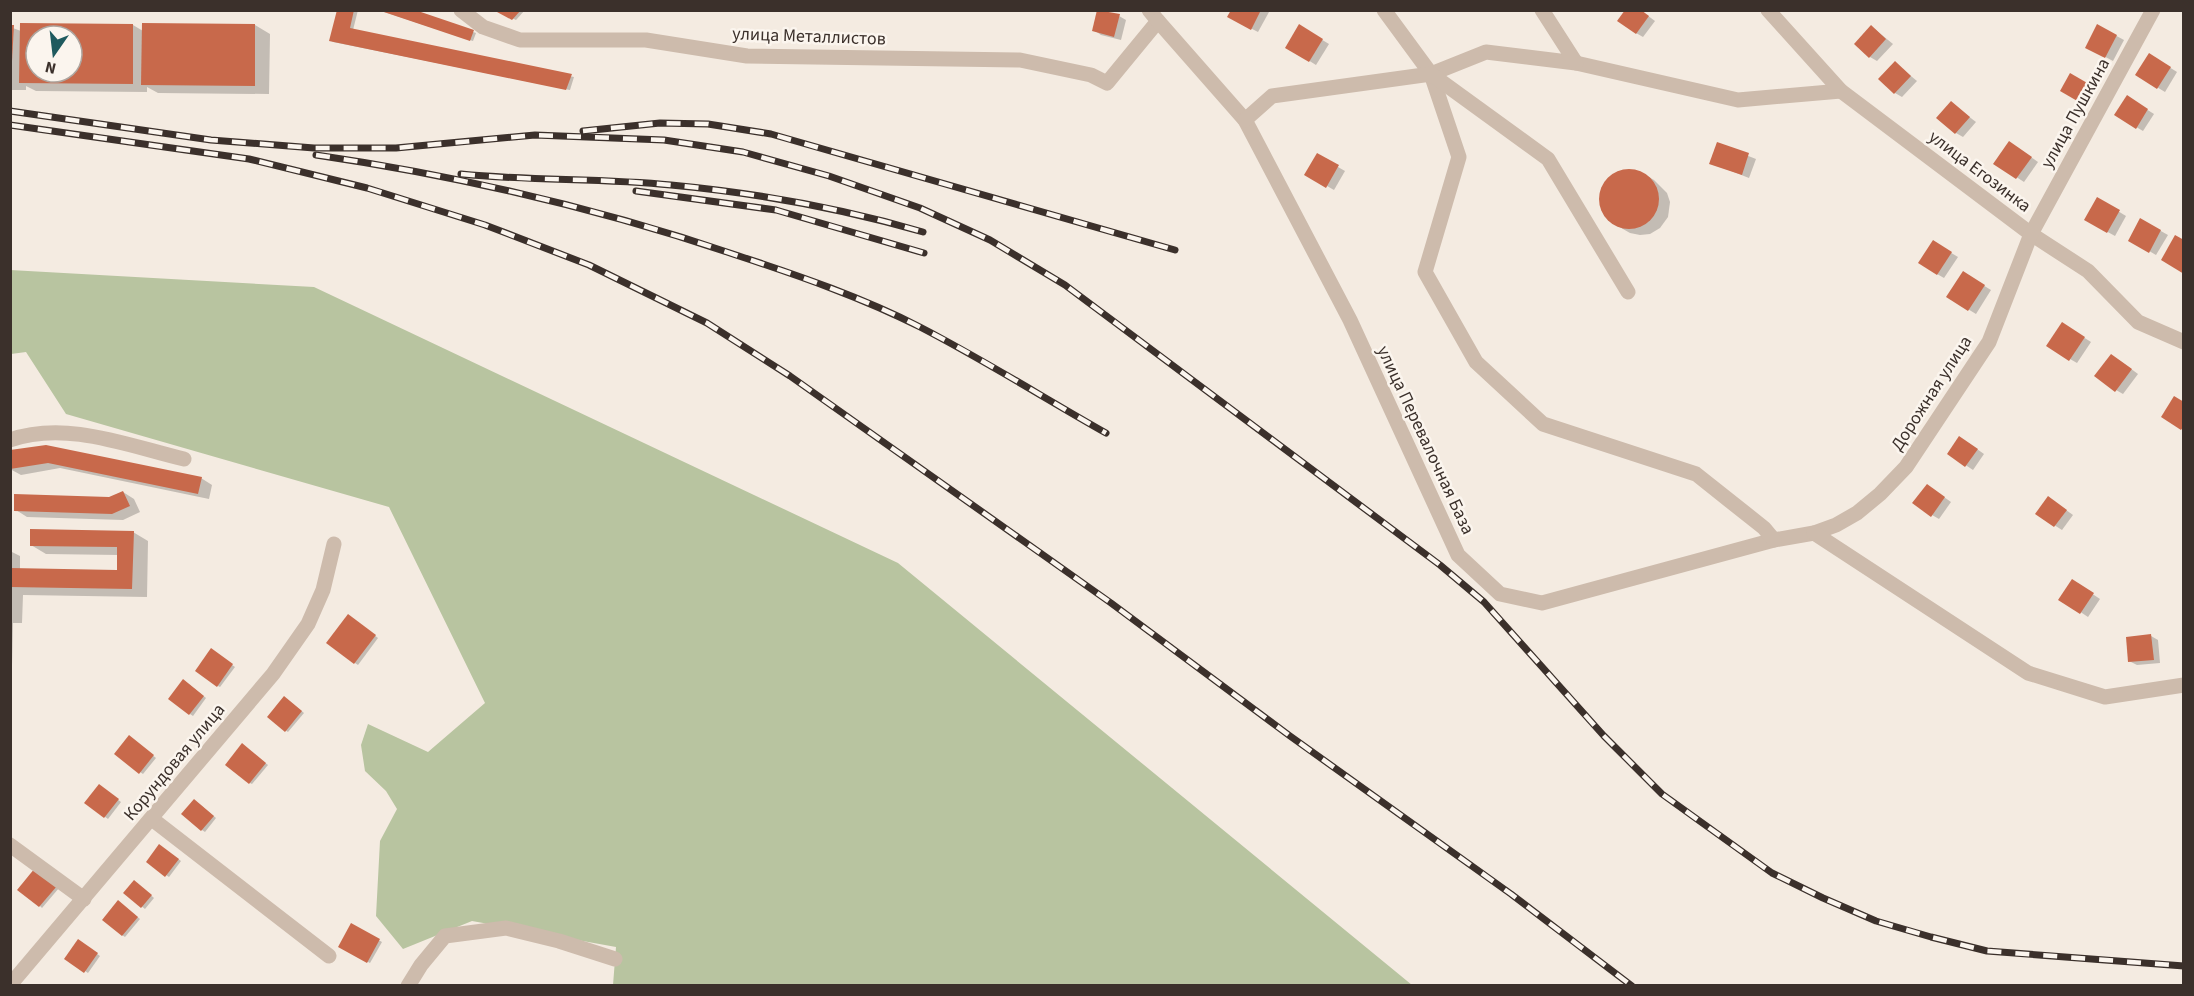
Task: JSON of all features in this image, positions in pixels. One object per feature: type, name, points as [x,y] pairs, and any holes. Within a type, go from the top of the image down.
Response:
[{"type":"street","name":"улица Металлистов","points":[[461,10],[483,27],[520,40],[646,40],[747,56],[1020,60],[1091,75],[1107,83],[1153,16]]},
{"type":"street","points":[[1384,10],[1431,74],[1459,157],[1425,272],[1476,362],[1543,424],[1696,474],[1764,528],[1774,540]]},
{"type":"street","points":[[1542,10],[1576,63]]},
{"type":"street","name":"улица Егозинка","points":[[1768,10],[1841,91],[2031,234],[2088,271],[2138,322],[2184,342]]},
{"type":"street","name":"улица Пушкина","points":[[2031,234],[2153,10]]},
{"type":"street","name":"улица Перевалочная База","points":[[1153,16],[1245,120],[1350,320],[1458,555],[1500,594],[1542,603],[1774,540],[1814,533]]},
{"type":"street","points":[[1245,120],[1272,96],[1431,74],[1486,52],[1576,63],[1738,100],[1841,91]]},
{"type":"street","points":[[1431,74],[1548,159],[1628,292]]},
{"type":"street","name":"Дорожная улица","points":[[1814,533],[1836,525],[1857,513],[1880,494],[1906,467],[1989,342],[2031,234]]},
{"type":"street","points":[[10,440],[24,435],[75,433],[184,459]]},
{"type":"street","points":[[1814,533],[2028,673],[2105,697],[2184,685]]},
{"type":"street","name":"Корундовая улица","points":[[10,985],[273,674],[308,624],[323,590],[334,544]]},
{"type":"street","points":[[152,819],[329,956]]},
{"type":"street","points":[[10,845],[84,899]]},
{"type":"street","points":[[408,986],[421,965],[445,936],[506,928],[559,941],[615,959]]},
{"type":"green space","points":[[10,270],[314,287],[898,563],[1412,985],[613,985],[616,947],[472,921],[403,949],[376,916],[380,841],[397,809],[386,791],[365,771],[361,745],[368,724],[428,752],[485,703],[389,507],[66,414],[26,352],[11,354]]},
{"type":"building","points":[[337,10],[354,10],[350,28],[572,74],[566,90],[329,41]]},
{"type":"building","points":[[378,10],[415,10],[474,30],[470,41]]},
{"type":"building","points":[[499,10],[521,10],[512,20],[497,12]]},
{"type":"building","points":[[1097,10],[1120,14],[1114,37],[1092,31]]},
{"type":"building","points":[[1231,10],[1261,10],[1251,30],[1227,17]]},
{"type":"building","points":[[1625,10],[1641,10],[1649,16],[1636,34],[1617,21]]},
{"type":"building","points":[[20,23],[133,24],[133,84],[84,84],[84,24],[24,24],[24,83],[19,83]]},
{"type":"building","points":[[142,23],[255,24],[255,86],[141,85]]},
{"type":"building","points":[[1299,24],[1323,39],[1309,62],[1285,48]]},
{"type":"building","points":[[2097,24],[2117,35],[2105,58],[2085,48]]},
{"type":"building","points":[[10,25],[14,25],[12,61],[10,61]]},
{"type":"building","points":[[1871,25],[1886,39],[1869,58],[1854,44]]},
{"type":"building","points":[[2149,53],[2171,67],[2157,89],[2135,75]]},
{"type":"building","points":[[1895,61],[1911,76],[1894,94],[1878,79]]},
{"type":"building","points":[[2070,73],[2089,84],[2079,102],[2060,91]]},
{"type":"building","points":[[2127,95],[2148,109],[2136,129],[2114,115]]},
{"type":"building","points":[[1951,101],[1970,117],[1955,134],[1936,118]]},
{"type":"building","points":[[2009,141],[2032,157],[2016,179],[1993,164]]},
{"type":"building","points":[[1717,142],[1749,153],[1742,175],[1709,164]]},
{"type":"building","points":[[1317,153],[1339,165],[1326,188],[1304,175]]},
{"type":"building","points":[[1629,169],[1646,174],[1654,182],[1659,199],[1654,216],[1646,224],[1629,229],[1612,224],[1604,216],[1599,199],[1604,182],[1612,174]]},
{"type":"building","points":[[2097,197],[2120,210],[2107,233],[2084,220]]},
{"type":"building","points":[[2140,218],[2161,230],[2149,253],[2128,241]]},
{"type":"building","points":[[2175,235],[2184,240],[2184,274],[2161,260]]},
{"type":"building","points":[[1933,240],[1952,252],[1937,275],[1918,263]]},
{"type":"building","points":[[1963,271],[1985,285],[1968,311],[1946,297]]},
{"type":"building","points":[[2062,322],[2085,337],[2069,361],[2046,346]]},
{"type":"building","points":[[2111,354],[2132,369],[2115,392],[2094,376]]},
{"type":"building","points":[[2174,396],[2184,402],[2184,426],[2181,430],[2161,417]]},
{"type":"building","points":[[1959,436],[1978,449],[1965,467],[1947,454]]},
{"type":"building","points":[[46,445],[202,477],[198,494],[48,463],[10,469],[10,450]]},
{"type":"building","points":[[1927,484],[1945,497],[1931,517],[1912,503]]},
{"type":"building","points":[[123,491],[130,506],[112,514],[14,511],[14,494],[109,497]]},
{"type":"building","points":[[2048,496],[2067,510],[2054,527],[2035,514]]},
{"type":"building","points":[[30,529],[134,531],[132,589],[10,587],[10,568],[117,570],[117,547],[30,546]]},
{"type":"building","points":[[2072,579],[2094,593],[2080,614],[2058,600]]},
{"type":"building","points":[[348,614],[376,635],[354,664],[326,643]]},
{"type":"building","points":[[2151,634],[2154,660],[2128,662],[2126,637]]},
{"type":"building","points":[[211,648],[233,664],[217,687],[195,671]]},
{"type":"building","points":[[183,679],[204,696],[189,715],[168,699]]},
{"type":"building","points":[[284,696],[302,711],[285,732],[267,717]]},
{"type":"building","points":[[129,735],[154,755],[139,774],[114,754]]},
{"type":"building","points":[[242,743],[266,763],[249,784],[225,765]]},
{"type":"building","points":[[99,784],[119,799],[104,818],[84,803]]},
{"type":"building","points":[[194,799],[214,816],[201,831],[181,814]]},
{"type":"building","points":[[159,844],[179,859],[165,877],[146,862]]},
{"type":"building","points":[[35,868],[57,886],[39,907],[17,890]]},
{"type":"building","points":[[134,880],[152,895],[141,908],[123,893]]},
{"type":"building","points":[[118,900],[138,917],[122,936],[102,920]]},
{"type":"building","points":[[351,923],[380,939],[367,963],[338,947]]},
{"type":"building","points":[[78,939],[98,953],[84,973],[64,959]]},
{"type":"railway","points":[[10,111],[211,140],[314,148],[396,148],[535,135],[664,140],[743,152],[829,176],[920,208],[990,240],[1065,285],[1440,565],[1484,602],[1604,736],[1662,794],[1772,873],[1876,921],[1987,951],[2184,966]]},
{"type":"railway","points":[[583,131],[660,123],[708,124],[771,134],[1175,250]]},
{"type":"railway","points":[[10,125],[249,159],[367,188],[485,225],[589,265],[707,323],[790,376],[1111,603],[1290,736],[1511,894],[1632,986]]},
{"type":"railway","points":[[316,155],[423,173],[530,196],[635,223],[785,271],[854,297],[920,327],[1106,433]]},
{"type":"railway","points":[[461,174],[703,188],[830,209],[923,232]]},
{"type":"railway","points":[[636,191],[776,210],[924,253]]}]
